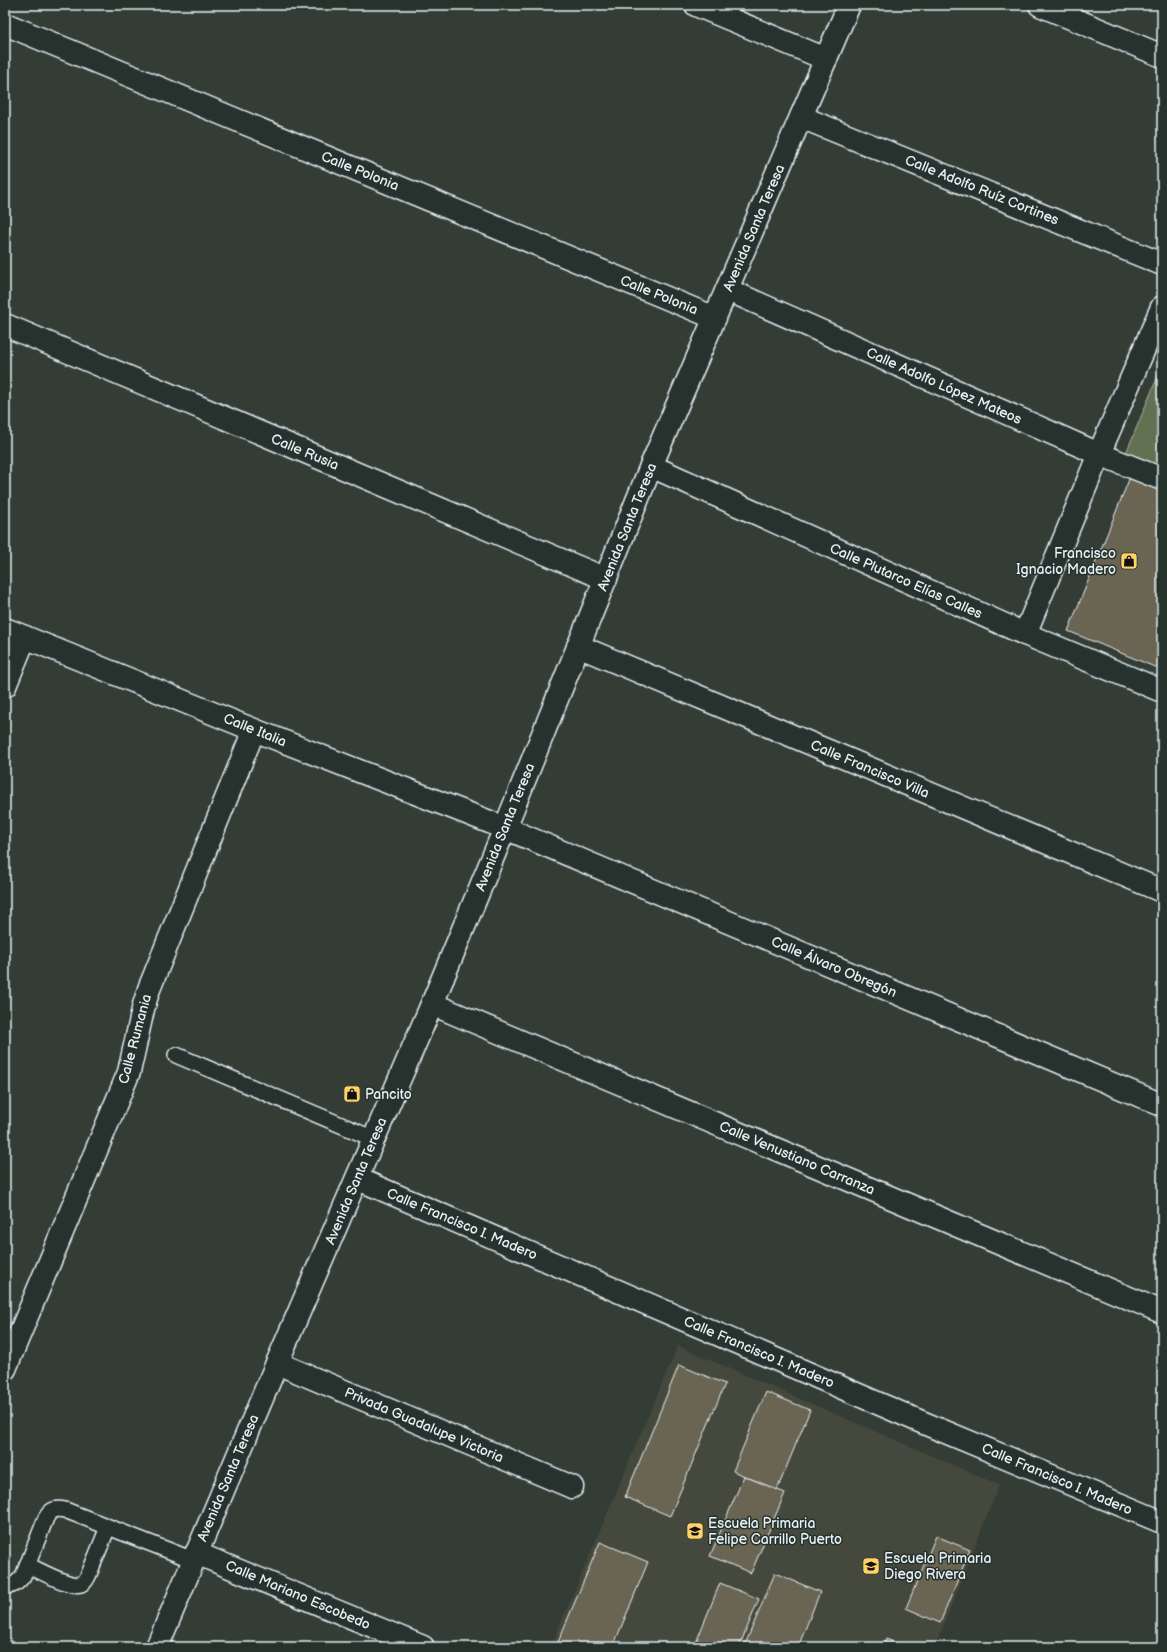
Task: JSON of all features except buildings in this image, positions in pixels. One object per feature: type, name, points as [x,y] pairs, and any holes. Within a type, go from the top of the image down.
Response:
[{"type":"street","points":[[696,5],[826,59]]},
{"type":"street","name":"Avenida Santa Teresa","points":[[157,1647],[277,1363],[358,1179],[432,1004],[652,466],[849,5]]},
{"type":"street","points":[[1040,5],[1162,56]]},
{"type":"street","name":"Calle Polonia","points":[[5,24],[715,318]]},
{"type":"street","name":"Calle Adolfo Ruíz Cortines","points":[[802,117],[1162,264]]},
{"type":"street","name":"Calle Adolfo López Mateos","points":[[728,290],[1099,454],[1162,479]]},
{"type":"street","points":[[1025,634],[1099,454],[1162,307]]},
{"type":"street","name":"Calle Rusia","points":[[5,325],[606,579]]},
{"type":"street","name":"Calle Plutarco Elías Calles","points":[[652,466],[1025,634],[1162,691]]},
{"type":"street","name":"Calle Italia","points":[[5,629],[254,730],[505,828]]},
{"type":"street","points":[[5,686],[25,637]]},
{"type":"street","name":"Calle Francisco Villa","points":[[578,646],[1162,891]]},
{"type":"street","name":"Calle Rumania","points":[[5,1369],[129,1072],[149,989],[254,730]]},
{"type":"street","name":"Calle Álvaro Obregón","points":[[505,828],[1162,1105]]},
{"type":"street","name":"Calle Venustiano Carranza","points":[[432,1004],[1162,1312]]},
{"type":"street","name":"Calle Francisco I. Madero","points":[[358,1179],[912,1418],[1162,1522]]},
{"type":"street","name":"Privada Guadalupe Victoria","points":[[277,1363],[572,1487]]},
{"type":"street","name":"Calle Mariano Escobedo","points":[[195,1556],[423,1647]]},
{"type":"lane","points":[[176,1055],[374,1139]]},
{"type":"lane","points":[[5,1585],[13,1585],[19,1582],[23,1576],[49,1512],[58,1509],[66,1510],[108,1527],[195,1556]]},
{"type":"lane","points":[[27,1565],[70,1584],[81,1584],[86,1581],[108,1527]]},
{"type":"shaded area","points":[[678,1346],[999,1485],[935,1647],[551,1647]]},
{"type":"green space","points":[[1162,366],[1162,467],[1126,453]]},
{"type":"place","name":"Francisco Ignacio Madero","points":[[1129,561]]},
{"type":"place","name":"Pancito","points":[[352,1094]]},
{"type":"place","name":"Escuela Primaria Felipe Carrillo Puerto","points":[[695,1531]]},
{"type":"place","name":"Escuela Primaria Diego Rivera","points":[[871,1566]]}]
